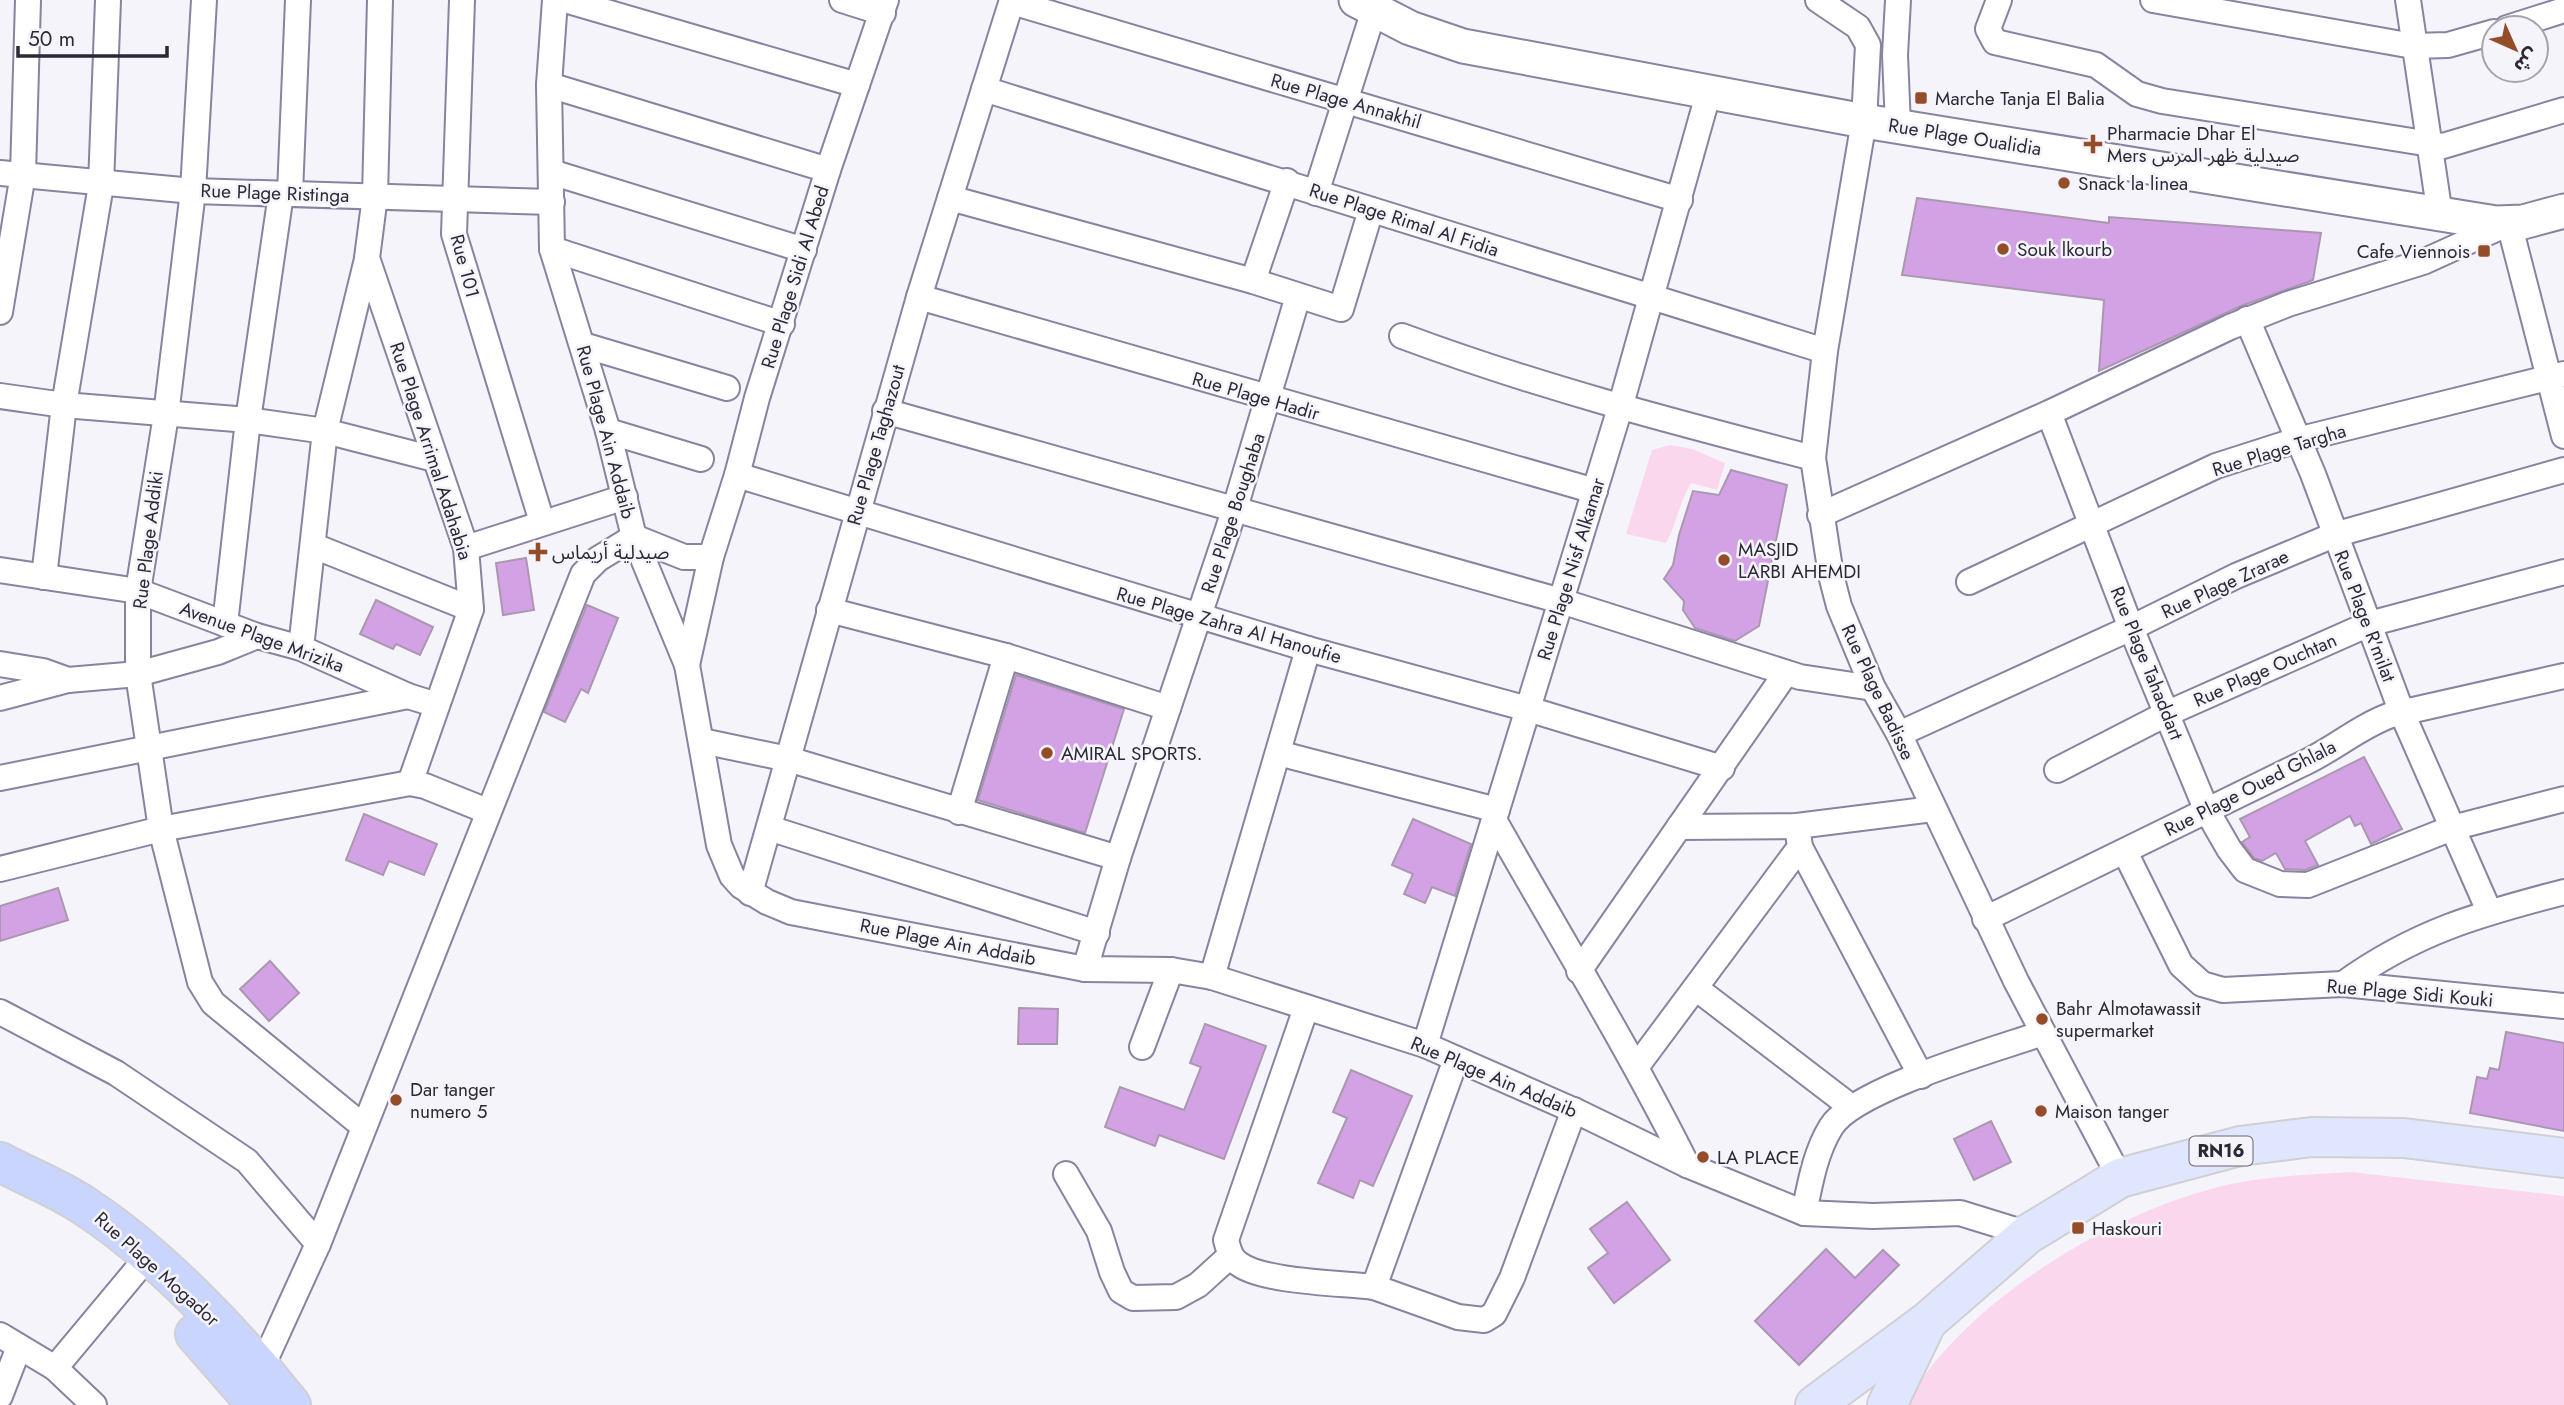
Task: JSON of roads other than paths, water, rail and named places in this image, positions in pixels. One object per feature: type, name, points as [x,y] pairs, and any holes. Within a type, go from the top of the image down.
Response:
[{"type":"highway","name":"Rue Plage Mogador","points":[[0,1162],[85,1206],[136,1246],[210,1314],[253,1394]]},
{"type":"highway","name":"Rue Plage Mogador","points":[[0,1185],[135,1272],[253,1394],[291,1405]]},
{"type":"main road","name":"RN16","points":[[1824,1398],[1927,1321],[2028,1234],[2120,1178],[2240,1146],[2312,1137],[2404,1138],[2564,1158]]},
{"type":"main road","name":"RN16","points":[[1886,1405],[1927,1321]]},
{"type":"main road","name":"RN16","points":[[1824,1398],[1857,1392],[1874,1405]]},
{"type":"street","points":[[0,312],[28,0]]},
{"type":"street","points":[[44,577],[64,405],[101,185],[108,0]]},
{"type":"street","name":"Rue Plage Addiki","points":[[204,0],[193,191],[166,415],[138,591],[138,674],[161,829],[200,982],[213,1003],[364,1127]]},
{"type":"street","points":[[225,624],[248,420],[286,193],[298,0]]},
{"type":"street","name":"Rue Plage Arrimal Adahabia","points":[[380,0],[375,196],[368,258],[466,548],[471,609],[410,783]]},
{"type":"street","name":"Rue 101","points":[[462,0],[454,234],[542,522]]},
{"type":"street","name":"Rue Plage Ain Addaib","points":[[555,0],[549,85],[552,249],[608,431],[634,537],[687,665],[719,845],[732,876],[750,893],[791,912],[1085,969],[1171,970],[1212,978],[1425,1045],[1574,1110],[1687,1165],[1804,1213],[1873,1216],[1960,1213],[2028,1234]]},
{"type":"street","points":[[565,0],[857,85]]},
{"type":"street","points":[[842,0],[884,6]]},
{"type":"street","name":"Rue Plage Badisse","points":[[1818,0],[1858,27],[1868,45],[1864,121],[1825,351],[1814,458],[1820,515],[1839,606],[1873,688],[1899,734],[1985,919],[2120,1178]]},
{"type":"street","points":[[1898,0],[1895,55],[1898,126]]},
{"type":"street","points":[[1998,0],[1988,29],[1995,42],[2096,65],[2146,97],[2429,145],[2462,143],[2564,110]]},
{"type":"street","points":[[2153,0],[2413,46],[2448,45],[2480,36]]},
{"type":"street","points":[[2408,0],[2440,215]]},
{"type":"street","name":"Rue Plage Taghazout","points":[[750,893],[885,411],[1012,1]]},
{"type":"street","name":"Rue Plage Annakhil","points":[[1012,1],[1680,200]]},
{"type":"street","points":[[1316,193],[1345,102],[1365,5]]},
{"type":"street","name":"Rue Plage Oualidia","points":[[1365,5],[1427,35],[1463,46],[1864,121],[2440,215],[2509,223],[2564,211]]},
{"type":"street","name":"Rue Plage Sidi Al Abed","points":[[687,665],[711,557],[737,475],[757,398],[828,170],[884,6]]},
{"type":"street","points":[[549,85],[828,170]]},
{"type":"street","name":"Rue Plage Rimal Al Fidia","points":[[984,89],[1287,181],[1316,193],[1825,351]]},
{"type":"street","name":"Rue Plage Nisf Alkamar","points":[[1425,1045],[1653,299],[1709,92]]},
{"type":"street","points":[[551,172],[804,250]]},
{"type":"street","name":"Rue Plage Ristinga","points":[[11,174],[101,185],[193,191],[454,196],[552,202]]},
{"type":"street","points":[[1253,281],[1287,181]]},
{"type":"street","points":[[950,198],[1253,281],[1341,309],[1371,210]]},
{"type":"street","points":[[1820,515],[2049,414],[2247,319],[2423,262],[2509,223],[2556,376],[2564,436]]},
{"type":"street","points":[[552,249],[782,324]]},
{"type":"street","points":[[301,648],[325,431],[368,258]]},
{"type":"street","name":"Rue Plage Boughaba","points":[[1085,969],[1118,858],[1235,508],[1298,296]]},
{"type":"street","name":"Rue Plage Hadir","points":[[919,297],[1269,400],[1595,491]]},
{"type":"street","name":"Rue Plage R'milat","points":[[2247,319],[2297,440],[2402,713],[2489,911]]},
{"type":"street","points":[[1402,336],[1467,360],[1620,408],[1814,458]]},
{"type":"street","points":[[583,345],[727,388]]},
{"type":"street","name":"Rue Plage Targha","points":[[1969,582],[2216,467],[2297,440],[2556,376]]},
{"type":"street","points":[[0,396],[166,415],[248,420],[325,431],[434,459]]},
{"type":"street","points":[[885,411],[1561,601],[1786,673],[1830,684],[1873,688]]},
{"type":"street","name":"Rue Plage Tahaddart","points":[[2049,414],[2166,713],[2207,809],[2238,862],[2252,874],[2280,884],[2295,886],[2316,882],[2452,828]]},
{"type":"street","points":[[608,431],[701,459]]},
{"type":"street","name":"Rue Plage Zrarae","points":[[1899,734],[2131,628],[2236,576],[2334,535],[2564,470]]},
{"type":"street","name":"Rue Plage Zahra Al Hanoufie","points":[[737,475],[1308,649],[1528,709],[1722,768]]},
{"type":"street","points":[[466,548],[625,497]]},
{"type":"street","points":[[253,1394],[318,1244],[487,811],[583,574],[598,559],[634,537],[684,557],[711,557]]},
{"type":"street","points":[[314,547],[471,609]]},
{"type":"street","name":"Avenue Plage Mrizika","points":[[0,570],[138,591],[257,636],[301,648],[408,696],[437,705]]},
{"type":"street","name":"Rue Plage Ouchtan","points":[[2057,770],[2166,713],[2369,624],[2564,572]]},
{"type":"street","points":[[829,610],[1006,656],[1168,708]]},
{"type":"street","points":[[0,698],[68,680],[138,674],[218,652],[257,636]]},
{"type":"street","points":[[1212,978],[1308,649]]},
{"type":"street","points":[[959,812],[1006,656]]},
{"type":"street","points":[[0,664],[43,670],[68,680]]},
{"type":"street","points":[[1579,971],[1786,673]]},
{"type":"street","name":"Rue Plage Oued Ghlala","points":[[1985,919],[2313,759],[2372,723],[2402,713],[2564,676]]},
{"type":"street","points":[[0,778],[408,696]]},
{"type":"street","points":[[702,741],[788,759],[1118,858]]},
{"type":"street","points":[[1278,753],[1496,815],[1579,971],[1637,1066],[1687,1165]]},
{"type":"street","points":[[0,869],[161,829],[410,783],[425,786],[487,811]]},
{"type":"street","points":[[2452,828],[2564,799]]},
{"type":"street","points":[[1679,827],[1799,837],[1933,809]]},
{"type":"street","points":[[769,828],[1097,933]]},
{"type":"street","points":[[1637,1066],[1697,989],[1799,837]]},
{"type":"street","points":[[1799,837],[1921,1076]]},
{"type":"street","name":"Rue Plage Sidi Kouki","points":[[2125,852],[2181,965],[2202,984],[2235,991],[2343,984],[2564,1006]]},
{"type":"street","points":[[2343,984],[2410,941],[2489,911],[2564,892]]},
{"type":"street","points":[[1142,1047],[1171,970]]},
{"type":"street","points":[[1697,989],[1850,1106]]},
{"type":"street","points":[[1066,1174],[1099,1231],[1121,1291],[1133,1298],[1176,1297],[1198,1285],[1228,1248],[1306,1008]]},
{"type":"street","points":[[0,1012],[116,1073],[247,1161],[318,1244]]},
{"type":"street","points":[[1804,1213],[1815,1164],[1831,1126],[1850,1106],[1921,1076],[2043,1033]]},
{"type":"street","points":[[1374,1287],[1456,1059]]},
{"type":"street","points":[[1228,1248],[1246,1268],[1268,1275],[1374,1287],[1458,1317],[1484,1320],[1494,1314],[1512,1278],[1574,1110]]},
{"type":"street","points":[[55,1368],[135,1272]]},
{"type":"street","points":[[0,1396],[9,1341],[55,1368],[94,1405]]},
{"type":"place","name":"Marche Tanja El Balia","points":[[1921,98]]},
{"type":"place","name":"Pharmacie Dhar El Mers صيدلية ظهر المرس","points":[[2093,144]]},
{"type":"place","name":"Snack la linea","points":[[2064,183]]},
{"type":"place","name":"Souk lkourb","points":[[2003,249]]},
{"type":"place","name":"Cafe Viennois","points":[[2484,251]]},
{"type":"place","name":"صيدلية أريماس","points":[[538,552]]},
{"type":"place","name":"MASJID LARBI AHEMDI","points":[[1724,560]]},
{"type":"place","name":"AMIRAL SPORTS.","points":[[1047,753]]},
{"type":"place","name":"Bahr Almotawassit supermarket","points":[[2042,1019]]},
{"type":"place","name":"Dar tanger numero 5","points":[[396,1100]]},
{"type":"place","name":"Maison tanger","points":[[2041,1111]]},
{"type":"place","name":"LA PLACE","points":[[1703,1157]]},
{"type":"place","name":"Haskouri","points":[[2078,1228]]}]
